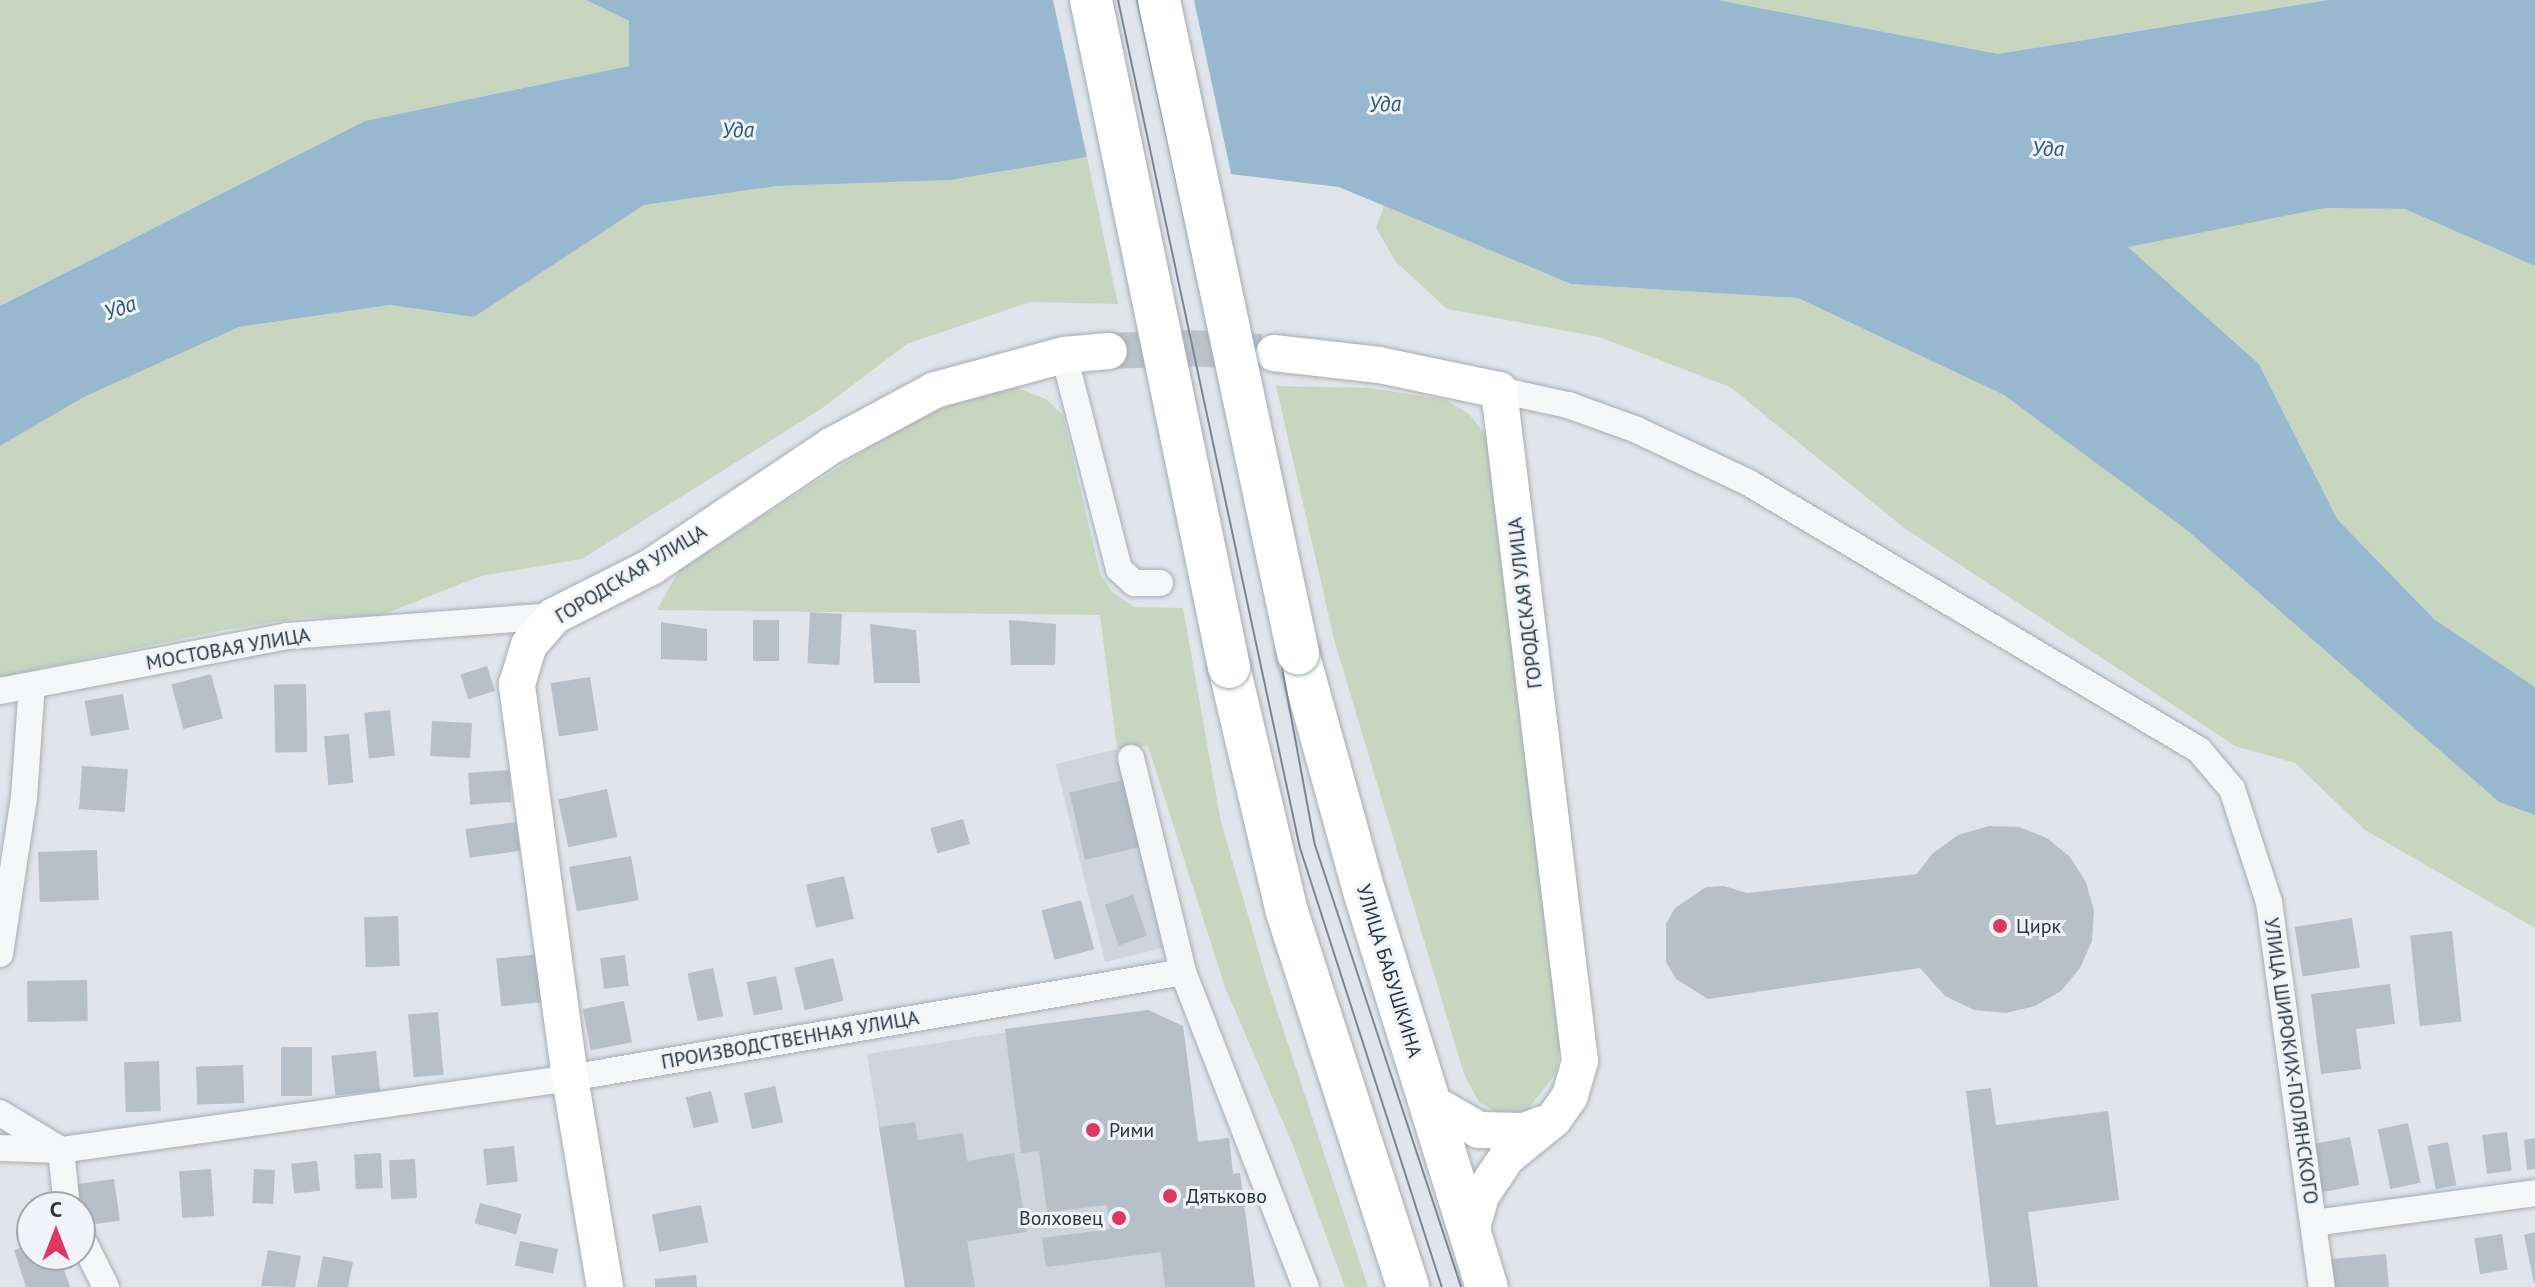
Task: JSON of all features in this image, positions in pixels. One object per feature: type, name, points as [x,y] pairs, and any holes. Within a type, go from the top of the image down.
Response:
[{"type":"main road","points":[[1091,0],[1229,667],[1287,912],[1408,1287]]},
{"type":"main road","name":"УЛИЦА БАБУШКИНА","points":[[1159,0],[1298,653],[1429,1101],[1487,1287]]},
{"type":"street","name":"ГОРОДСКАЯ УЛИЦА","points":[[605,1287],[570,1078],[517,684],[529,645],[554,616],[651,567],[831,446],[935,390],[1064,355],[1109,351]]},
{"type":"street","points":[[1274,353],[1379,365],[1499,390]]},
{"type":"street","points":[[1064,355],[1119,569],[1134,583],[1160,583]]},
{"type":"street","name":"ГОРОДСКАЯ УЛИЦА","points":[[1499,390],[1580,1042],[1578,1078],[1554,1119]]},
{"type":"street","name":"УЛИЦА ШИРОКИХ-ПОЛЯНСКОГО","points":[[1499,390],[1568,405],[1637,430],[1749,483],[2128,704],[2199,750],[2232,789],[2251,837],[2269,902],[2322,1287]]},
{"type":"street","name":"МОСТОВАЯ УЛИЦА","points":[[0,691],[287,636],[554,616]]},
{"type":"street","points":[[0,954],[24,798],[32,685]]},
{"type":"street","points":[[1131,758],[1183,972],[1306,1287]]},
{"type":"street","name":"ПРОИЗВОДСТВЕННАЯ УЛИЦА","points":[[0,1148],[61,1150],[570,1078],[1183,972]]},
{"type":"street","points":[[1429,1101],[1479,1130],[1498,1133],[1554,1119]]},
{"type":"street","points":[[0,1113],[61,1150],[65,1191]]},
{"type":"street","points":[[1470,1235],[1481,1196],[1507,1157],[1554,1119]]},
{"type":"street","points":[[2314,1223],[2535,1193]]},
{"type":"street","points":[[96,1267],[106,1287]]},
{"type":"shaded area","points":[[1117,749],[1166,947],[1105,962],[1056,764]]},
{"type":"shaded area","points":[[1148,1010],[1183,1026],[1198,1141],[1229,1138],[1233,1173],[1240,1173],[1255,1287],[905,1287],[867,1054]]},
{"type":"green space","points":[[0,0],[586,0],[629,21],[629,66],[365,121],[0,306]]},
{"type":"green space","points":[[1718,0],[2328,0],[1998,54]]},
{"type":"green space","points":[[1087,157],[1118,304],[1030,302],[907,344],[821,409],[582,559],[481,576],[379,616],[301,618],[224,630],[0,677],[0,446],[84,397],[239,327],[390,305],[474,317],[644,205],[777,186],[950,180]]},
{"type":"green space","points":[[1384,206],[1571,284],[1798,298],[2004,395],[2188,531],[2499,802],[2535,815],[2535,928],[2365,830],[2295,763],[2235,746],[1903,527],[1730,387],[1599,337],[1447,309],[1396,262],[1376,228]]},
{"type":"green space","points":[[2325,208],[2405,209],[2535,266],[2535,687],[2434,619],[2337,519],[2259,364],[2127,246]]},
{"type":"green space","points":[[1276,386],[1370,388],[1446,400],[1469,414],[1488,438],[1560,1046],[1556,1073],[1525,1113],[1501,1115],[1479,1102],[1464,1074],[1335,643]]},
{"type":"green space","points":[[1018,388],[1046,399],[1063,415],[1100,573],[1113,593],[1134,607],[1183,608],[1221,822],[1266,977],[1368,1287],[1345,1287],[1292,1143],[1225,987],[1148,746],[1117,749],[1100,615],[657,610],[679,570],[910,421],[990,389]]},
{"type":"water","name":"Уда","points":[[586,0],[1718,0],[1998,54],[2328,0],[2535,0],[2535,266],[2405,209],[2325,208],[2128,247],[2259,364],[2337,519],[2434,619],[2535,687],[2535,815],[2499,802],[2188,531],[2004,395],[1798,298],[1571,284],[1339,187],[1087,157],[950,180],[777,186],[644,205],[474,317],[390,305],[239,327],[84,397],[0,446],[0,306],[365,121],[629,66],[629,21]]},
{"type":"pier","points":[[1053,0],[1194,0],[1232,178],[1088,162]]},
{"type":"building","points":[[810,612],[842,614],[839,665],[807,663]]},
{"type":"building","points":[[753,620],[779,620],[779,661],[753,661]]},
{"type":"building","points":[[1009,620],[1056,624],[1055,665],[1011,665]]},
{"type":"building","points":[[661,622],[707,629],[707,661],[661,659]]},
{"type":"building","points":[[870,624],[916,630],[920,683],[874,683]]},
{"type":"building","points":[[487,666],[495,691],[468,699],[460,675]]},
{"type":"building","points":[[211,674],[223,718],[183,729],[171,685]]},
{"type":"building","points":[[590,677],[598,730],[559,737],[550,683]]},
{"type":"building","points":[[306,684],[307,752],[275,753],[274,685]]},
{"type":"building","points":[[123,694],[129,729],[91,736],[85,701]]},
{"type":"building","points":[[390,710],[395,756],[369,758],[364,713]]},
{"type":"building","points":[[432,721],[472,723],[470,758],[430,756]]},
{"type":"building","points":[[349,734],[353,783],[328,785],[324,736]]},
{"type":"building","points":[[82,766],[128,769],[125,812],[79,809]]},
{"type":"building","points":[[509,770],[511,802],[470,805],[468,773]]},
{"type":"building","points":[[1124,780],[1140,847],[1085,860],[1069,793]]},
{"type":"building","points":[[607,789],[617,837],[568,847],[558,799]]},
{"type":"building","points":[[963,819],[970,844],[937,853],[930,828]]},
{"type":"building","points":[[516,822],[520,851],[470,858],[465,829]]},
{"type":"building","points":[[1989,826],[2019,827],[2047,838],[2070,857],[2086,882],[2094,911],[2092,941],[2080,968],[2061,991],[2035,1006],[2006,1013],[1974,1010],[1945,996],[1920,968],[1708,999],[1676,979],[1666,962],[1666,924],[1675,908],[1706,887],[1724,886],[1747,893],[1917,874],[1932,854],[1958,835]]},
{"type":"building","points":[[97,850],[99,900],[40,902],[38,852]]},
{"type":"building","points":[[631,856],[639,900],[577,911],[569,867]]},
{"type":"building","points":[[844,876],[854,919],[816,928],[806,885]]},
{"type":"building","points":[[1133,895],[1147,936],[1119,945],[1105,905]]},
{"type":"building","points":[[1081,900],[1094,949],[1055,960],[1041,911]]},
{"type":"building","points":[[398,916],[400,966],[366,967],[364,917]]},
{"type":"building","points":[[2352,918],[2360,967],[2303,976],[2295,927]]},
{"type":"building","points":[[2452,931],[2462,1022],[2420,1026],[2410,935]]},
{"type":"building","points":[[540,954],[545,1002],[501,1006],[496,959]]},
{"type":"building","points":[[625,955],[629,986],[604,989],[600,958]]},
{"type":"building","points":[[833,958],[844,1001],[805,1010],[794,968]]},
{"type":"building","points":[[713,968],[723,1016],[698,1021],[688,973]]},
{"type":"building","points":[[776,976],[783,1009],[754,1015],[747,982]]},
{"type":"building","points":[[87,980],[88,1021],[28,1022],[27,981]]},
{"type":"building","points":[[2390,984],[2395,1024],[2356,1029],[2361,1069],[2321,1074],[2311,994]]},
{"type":"building","points":[[624,1001],[632,1042],[591,1050],[583,1009]]},
{"type":"building","points":[[1148,1010],[1183,1026],[1198,1142],[1229,1138],[1233,1174],[1240,1173],[1255,1287],[1165,1287],[1161,1252],[1046,1267],[1042,1238],[1110,1229],[1107,1205],[1047,1212],[1039,1151],[1021,1153],[1005,1029]]},
{"type":"building","points":[[438,1012],[443,1075],[414,1077],[408,1015]]},
{"type":"building","points":[[281,1047],[312,1047],[312,1096],[281,1096]]},
{"type":"building","points":[[376,1051],[380,1091],[335,1095],[331,1056]]},
{"type":"building","points":[[159,1061],[161,1111],[126,1112],[124,1062]]},
{"type":"building","points":[[243,1065],[244,1103],[197,1105],[196,1067]]},
{"type":"building","points":[[775,1086],[783,1122],[752,1129],[744,1093]]},
{"type":"building","points":[[1991,1088],[1996,1125],[2108,1111],[2119,1200],[2028,1212],[2038,1287],[1990,1287],[1966,1091]]},
{"type":"building","points":[[711,1091],[719,1122],[694,1128],[686,1097]]},
{"type":"building","points":[[915,1122],[918,1140],[963,1133],[967,1161],[1014,1153],[1027,1232],[967,1241],[975,1287],[905,1287],[879,1127]]},
{"type":"building","points":[[2408,1123],[2421,1183],[2390,1189],[2378,1129]]},
{"type":"building","points":[[2507,1132],[2512,1171],[2487,1174],[2482,1135]]},
{"type":"building","points":[[2350,1137],[2359,1185],[2318,1193],[2309,1145]]},
{"type":"building","points":[[2535,1138],[2535,1169],[2527,1170],[2524,1140]]},
{"type":"building","points":[[2448,1142],[2456,1185],[2436,1189],[2427,1146]]},
{"type":"building","points":[[514,1146],[518,1182],[487,1185],[483,1149]]},
{"type":"building","points":[[381,1153],[383,1188],[356,1189],[354,1154]]},
{"type":"building","points":[[415,1159],[417,1198],[391,1199],[389,1160]]},
{"type":"building","points":[[317,1161],[320,1191],[294,1194],[291,1164]]},
{"type":"building","points":[[211,1169],[214,1216],[182,1218],[179,1171]]},
{"type":"building","points":[[254,1169],[275,1170],[273,1204],[252,1203]]},
{"type":"building","points":[[114,1179],[120,1221],[96,1224],[96,1191],[77,1191],[76,1184]]},
{"type":"building","points":[[480,1203],[522,1214],[516,1234],[475,1223]]},
{"type":"building","points":[[701,1205],[708,1242],[659,1252],[652,1215]]},
{"type":"building","points":[[2535,1232],[2535,1283],[2534,1283],[2524,1235]]},
{"type":"building","points":[[2502,1234],[2508,1270],[2480,1274],[2474,1238]]},
{"type":"building","points":[[520,1241],[558,1249],[553,1274],[515,1265]]},
{"type":"building","points":[[268,1250],[301,1256],[295,1287],[261,1286]]},
{"type":"building","points":[[2386,1254],[2389,1287],[2333,1287],[2330,1259]]},
{"type":"building","points":[[323,1256],[353,1262],[348,1287],[317,1287]]},
{"type":"building","points":[[21,1271],[64,1271],[70,1287],[26,1287]]},
{"type":"building","points":[[696,1275],[697,1287],[655,1287],[655,1279]]},
{"type":"tunnel","points":[[1109,351],[1190,348],[1261,352]]},
{"type":"tram line","points":[[1118,0],[1300,848],[1442,1287]]},
{"type":"tram line","points":[[1137,0],[1280,657],[1315,845],[1461,1287]]},
{"type":"place","name":"Цирк","points":[[2000,926]]},
{"type":"place","name":"Рими","points":[[1093,1130]]},
{"type":"place","name":"Дятьково","points":[[1170,1196]]},
{"type":"place","name":"Волховец","points":[[1119,1218]]}]
